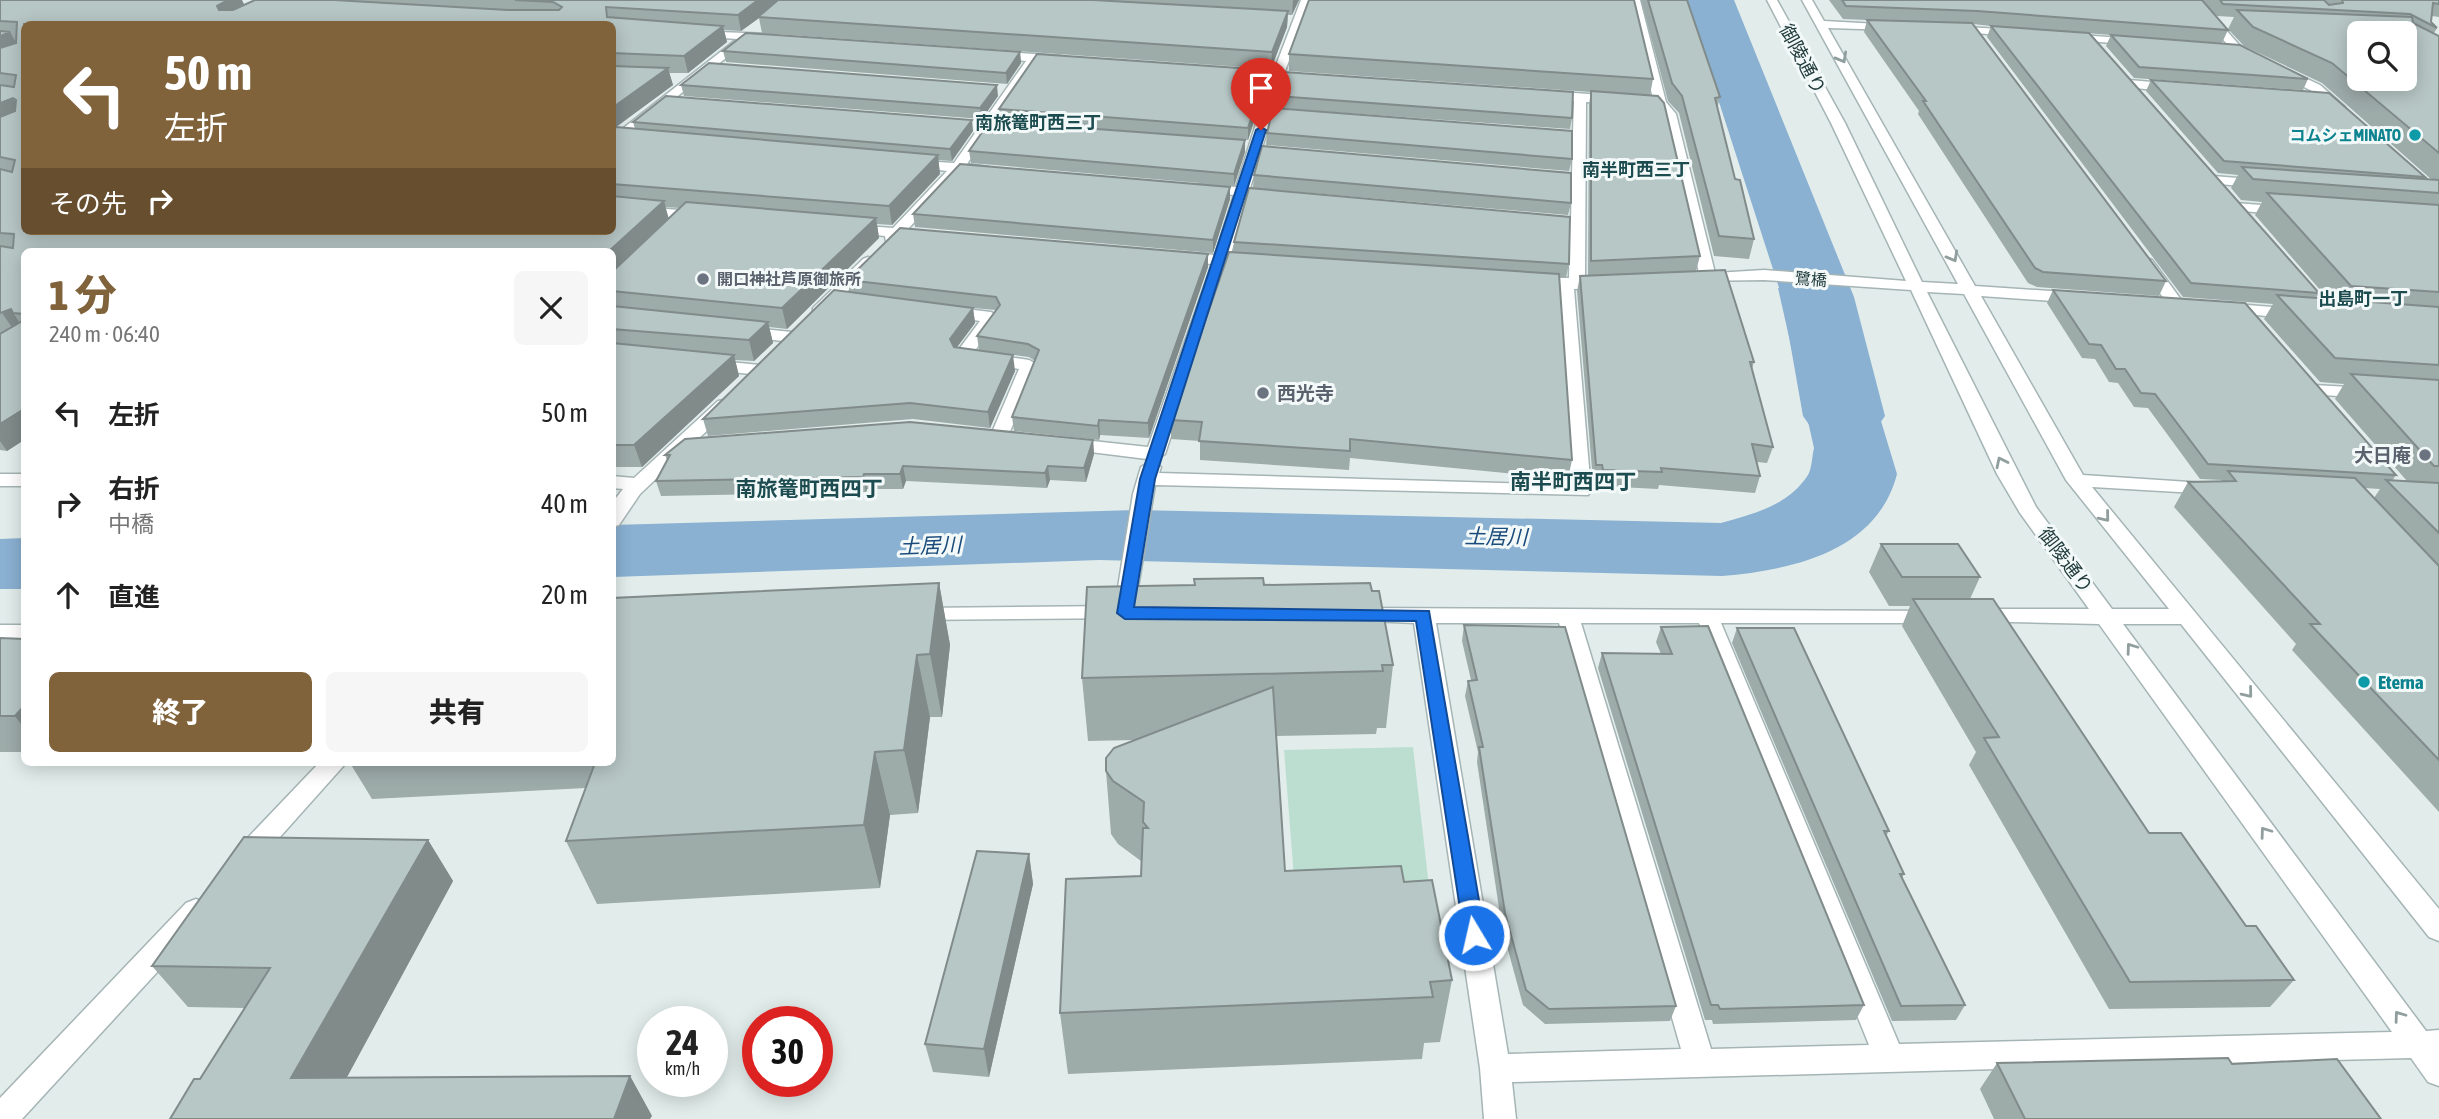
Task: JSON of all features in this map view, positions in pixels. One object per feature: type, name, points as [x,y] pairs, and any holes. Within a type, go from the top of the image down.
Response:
[{"type":"street","points":[[1125,613],[1145,487],[1155,453],[1255,149],[1273,113],[1277,77],[1291,22],[1306,0]]},
{"type":"street","points":[[1635,0],[1647,102]]},
{"type":"street","name":"御陵通り","points":[[1772,0],[1838,123],[2013,486],[2108,617],[2429,1044],[2439,1072]]},
{"type":"street","name":"御陵通り","points":[[1807,0],[1823,23],[2076,480],[2439,929]]},
{"type":"street","points":[[2193,0],[2213,22],[2231,49],[2316,88],[2347,116]]},
{"type":"street","points":[[616,139],[766,21]]},
{"type":"street","points":[[2213,22],[2227,23]]},
{"type":"street","points":[[1823,23],[1904,27]]},
{"type":"street","points":[[1931,28],[1976,36],[2024,34]]},
{"type":"street","points":[[680,32],[789,39]]},
{"type":"street","points":[[2050,36],[2157,43]]},
{"type":"street","points":[[2089,38],[2105,57]]},
{"type":"street","points":[[979,54],[1074,61]]},
{"type":"street","points":[[617,512],[637,484],[683,446],[760,370],[898,232],[958,167],[987,125],[1005,91],[1034,58]]},
{"type":"street","points":[[708,67],[733,69]]},
{"type":"street","points":[[1223,73],[1318,80]]},
{"type":"street","points":[[666,78],[692,80]]},
{"type":"street","points":[[2146,103],[2125,80],[2195,89]]},
{"type":"street","points":[[1539,94],[1647,102],[1670,114],[1708,278]]},
{"type":"street","points":[[1145,487],[1581,491],[1572,285],[1579,223],[1580,97]]},
{"type":"street","points":[[2301,97],[2327,99]]},
{"type":"street","points":[[666,101],[693,103]]},
{"type":"street","points":[[1525,132],[1580,137]]},
{"type":"street","points":[[616,140],[646,141]]},
{"type":"street","points":[[890,162],[998,171]]},
{"type":"street","points":[[1525,174],[1579,179]]},
{"type":"street","points":[[2253,227],[2209,175],[2279,185]]},
{"type":"street","points":[[1187,187],[1295,197]]},
{"type":"street","points":[[616,208],[713,217]]},
{"type":"street","points":[[2236,208],[2304,212]]},
{"type":"street","points":[[667,233],[686,215]]},
{"type":"street","points":[[1525,218],[1579,223]]},
{"type":"street","points":[[833,227],[938,236]]},
{"type":"street","points":[[2135,249],[2190,305]]},
{"type":"street","points":[[1167,256],[1262,264]]},
{"type":"street","name":"鷺橋","points":[[1682,279],[1764,275],[2095,298]]},
{"type":"street","points":[[1511,281],[1572,285],[1617,283]]},
{"type":"street","points":[[832,298],[859,301]]},
{"type":"street","points":[[2149,302],[2318,315]]},
{"type":"street","points":[[925,309],[991,317],[963,356],[1029,365],[999,437]]},
{"type":"street","points":[[2244,310],[2262,330]]},
{"type":"street","points":[[723,330],[792,337]]},
{"type":"street","points":[[693,364],[760,370]]},
{"type":"street","points":[[2331,409],[2309,385],[2383,394]]},
{"type":"street","points":[[1051,442],[1155,453]]},
{"type":"street","points":[[683,446],[710,444]]},
{"type":"street","points":[[0,480],[21,480]]},
{"type":"street","points":[[2076,480],[2237,489]]},
{"type":"street","points":[[616,482],[637,484]]},
{"type":"street","points":[[901,616],[1152,613]]},
{"type":"street","points":[[1329,614],[2187,617]]},
{"type":"street","points":[[1423,615],[1495,1068],[1500,1119]]},
{"type":"street","points":[[1567,616],[1700,1062]]},
{"type":"street","points":[[1707,616],[1889,1057]]},
{"type":"street","points":[[0,633],[21,633]]},
{"type":"street","points":[[230,875],[331,766]]},
{"type":"street","points":[[1,1119],[211,895]]},
{"type":"street","points":[[1495,1068],[2429,1044]]},
{"type":"green space","points":[[1413,747],[1432,913],[1297,916],[1284,750]]},
{"type":"water","points":[[1778,288],[1842,292],[1897,474],[1887,501],[1871,522],[1851,539],[1803,562],[1722,576],[1099,560],[616,577],[616,525],[1136,510],[1721,523],[1769,507],[1800,486],[1808,475],[1814,448]]},
{"type":"water","points":[[21,538],[21,589],[0,589],[0,539]]},
{"type":"building","points":[[0,0],[228,0],[217,6],[219,10],[233,10],[255,0],[334,0],[508,10],[559,10],[562,7],[553,2],[515,0],[758,0],[738,15],[606,7],[607,17],[723,26],[684,56],[616,53],[616,21],[21,21],[21,235],[616,235],[616,196],[664,201],[612,248],[21,248],[21,314],[13,313],[11,309],[0,313],[0,246],[13,248],[14,234],[0,233],[0,169],[12,172],[15,160],[0,157],[0,117],[15,111],[16,100],[13,98],[0,103],[0,85],[14,87],[16,75],[0,73],[0,48],[16,43],[17,22],[0,21]]},
{"type":"building","points":[[778,0],[1093,0],[1288,11],[1272,52],[758,17]]},
{"type":"building","points":[[1309,0],[1634,0],[1653,79],[1289,54]]},
{"type":"building","points":[[1648,0],[1687,0],[1720,97],[1715,98],[1735,179],[1740,180],[1754,239],[1719,236],[1682,96],[1672,83]]},
{"type":"building","points":[[1842,0],[2202,0],[2228,30],[1977,11],[1846,6]]},
{"type":"building","points":[[2220,0],[2324,0],[2329,5],[2343,3],[2342,0],[2439,0],[2439,4],[2433,3],[2431,22],[2437,28],[2410,14],[2223,4]]},
{"type":"building","points":[[2237,10],[2412,17],[2413,21],[2347,21],[2347,76],[2332,63],[2253,27]]},
{"type":"building","points":[[1867,20],[1972,23],[2166,281],[2043,272],[2035,268],[1923,101],[1926,101]]},
{"type":"building","points":[[2417,25],[2439,36],[2439,153],[2365,91],[2417,91]]},
{"type":"building","points":[[1991,26],[2089,33],[2319,293],[2191,283]]},
{"type":"building","points":[[746,33],[1020,52],[1006,73],[723,51]]},
{"type":"building","points":[[2111,35],[2240,45],[2308,79],[2139,67]]},
{"type":"building","points":[[1037,54],[1267,70],[1248,128],[999,109]]},
{"type":"building","points":[[709,63],[997,85],[980,108],[681,85]]},
{"type":"building","points":[[616,66],[668,68],[616,105]]},
{"type":"building","points":[[1284,72],[1573,92],[1572,118],[1277,96]]},
{"type":"building","points":[[2151,80],[2329,93],[2425,177],[2224,161]]},
{"type":"building","points":[[1591,91],[1658,96],[1664,103],[1700,256],[1591,261]]},
{"type":"building","points":[[666,96],[972,120],[950,149],[633,122]]},
{"type":"building","points":[[1273,108],[1572,131],[1572,159],[1267,133]]},
{"type":"building","points":[[990,121],[1245,140],[1234,174],[969,151]]},
{"type":"building","points":[[616,127],[938,155],[889,206],[616,184]]},
{"type":"building","points":[[1262,146],[1571,173],[1571,203],[1254,175]]},
{"type":"building","points":[[960,164],[1230,187],[1213,240],[913,214]]},
{"type":"building","points":[[2242,167],[2439,180],[2439,193],[2253,179]]},
{"type":"building","points":[[1249,188],[1570,217],[1569,264],[1234,242]]},
{"type":"building","points":[[2267,193],[2439,205],[2439,292],[2351,286]]},
{"type":"building","points":[[686,202],[876,218],[782,308],[616,291],[616,268]]},
{"type":"building","points":[[900,228],[1208,254],[1148,423],[1099,420],[1098,426],[1012,417],[1039,350],[1028,344],[977,336],[1000,305],[996,297],[847,280]]},
{"type":"building","points":[[1229,252],[1559,274],[1572,460],[1350,439],[1350,451],[1199,441],[1202,422],[1171,420]]},
{"type":"building","points":[[1725,270],[1754,362],[1750,362],[1773,447],[1752,444],[1760,476],[1661,468],[1662,472],[1603,470],[1602,465],[1596,465],[1580,276]]},
{"type":"building","points":[[834,290],[973,308],[950,339],[954,347],[1013,355],[988,412],[910,403],[703,419]]},
{"type":"building","points":[[2053,290],[2245,303],[2396,475],[2208,464],[2155,394],[2141,393],[2125,369],[2116,369],[2101,345],[2089,344]]},
{"type":"building","points":[[2277,295],[2439,307],[2439,365],[2335,358]]},
{"type":"building","points":[[616,306],[768,322],[749,340],[616,329]]},
{"type":"building","points":[[21,322],[21,411],[0,424],[0,334]]},
{"type":"building","points":[[616,343],[734,355],[634,445],[616,445]]},
{"type":"building","points":[[2351,374],[2439,380],[2439,466],[2434,466]]},
{"type":"building","points":[[910,422],[1093,440],[1084,468],[1048,466],[1045,473],[903,466],[900,474],[864,474],[863,477],[656,481],[670,455],[665,455],[685,439]]},
{"type":"building","points":[[2228,471],[2355,478],[2439,566],[2439,760],[2310,624],[2320,624],[2188,482],[2236,481]]},
{"type":"building","points":[[2386,480],[2439,483],[2439,533]]},
{"type":"building","points":[[1881,544],[1958,544],[1980,577],[1902,577]]},
{"type":"building","points":[[1263,578],[1264,585],[1370,583],[1372,591],[1379,591],[1393,665],[1382,665],[1383,671],[1082,678],[1087,587],[1195,585],[1194,579]]},
{"type":"building","points":[[939,583],[930,654],[917,655],[904,750],[875,752],[864,825],[566,841],[594,766],[616,766],[616,598]]},
{"type":"building","points":[[1913,599],[1993,599],[2149,833],[2181,833],[2246,926],[2256,926],[2294,980],[2130,982],[1984,738],[1999,737]]},
{"type":"building","points":[[1464,625],[1565,627],[1676,1006],[1549,1009],[1526,990],[1505,913],[1479,747],[1483,747],[1468,681],[1477,680]]},
{"type":"building","points":[[1708,626],[1864,1005],[1720,1009],[1718,1005],[1711,1005],[1602,653],[1672,654],[1661,627]]},
{"type":"building","points":[[1737,628],[1794,628],[1889,831],[1884,831],[1904,874],[1900,874],[1965,1005],[1901,1006]]},
{"type":"building","points":[[0,638],[21,639],[21,709],[15,716],[0,716]]},
{"type":"building","points":[[1273,687],[1285,871],[1401,866],[1404,882],[1432,880],[1452,980],[1430,982],[1433,997],[1060,1013],[1066,879],[1141,876],[1143,828],[1148,828],[1143,822],[1144,802],[1113,781],[1106,771],[1106,758],[1114,748]]},
{"type":"building","points":[[244,837],[428,840],[291,1078],[630,1076],[614,1119],[170,1119],[194,1079],[200,1079],[270,968],[152,966]]},
{"type":"building","points":[[977,851],[1029,854],[984,1049],[925,1044]]},
{"type":"building","points":[[2228,1058],[2232,1064],[2337,1059],[2381,1119],[2025,1119],[1997,1063]]},
{"type":"waterway","name":"土居川","points":[[1710,0],[1818,297],[1844,416]]},
{"type":"place","name":"コムシェMINATO","points":[[2415,135]]},
{"type":"place","name":"開口神社芦原御旅所","points":[[703,279]]},
{"type":"place","name":"西光寺","points":[[1263,393]]},
{"type":"place","name":"大日庵","points":[[2425,455]]},
{"type":"place","name":"Eterna","points":[[2364,682]]},
{"type":"district","name":"南旅篭町西三丁","points":[[1038,122]]},
{"type":"district","name":"南半町西三丁","points":[[1636,169]]},
{"type":"district","name":"出島町一丁","points":[[2363,298]]},
{"type":"district","name":"南半町西四丁","points":[[1573,481]]},
{"type":"district","name":"南旅篭町西四丁","points":[[809,488]]},
{"type":"route","points":[[1261,130],[1147,479],[1125,613],[1423,615],[1474,935]]}]
